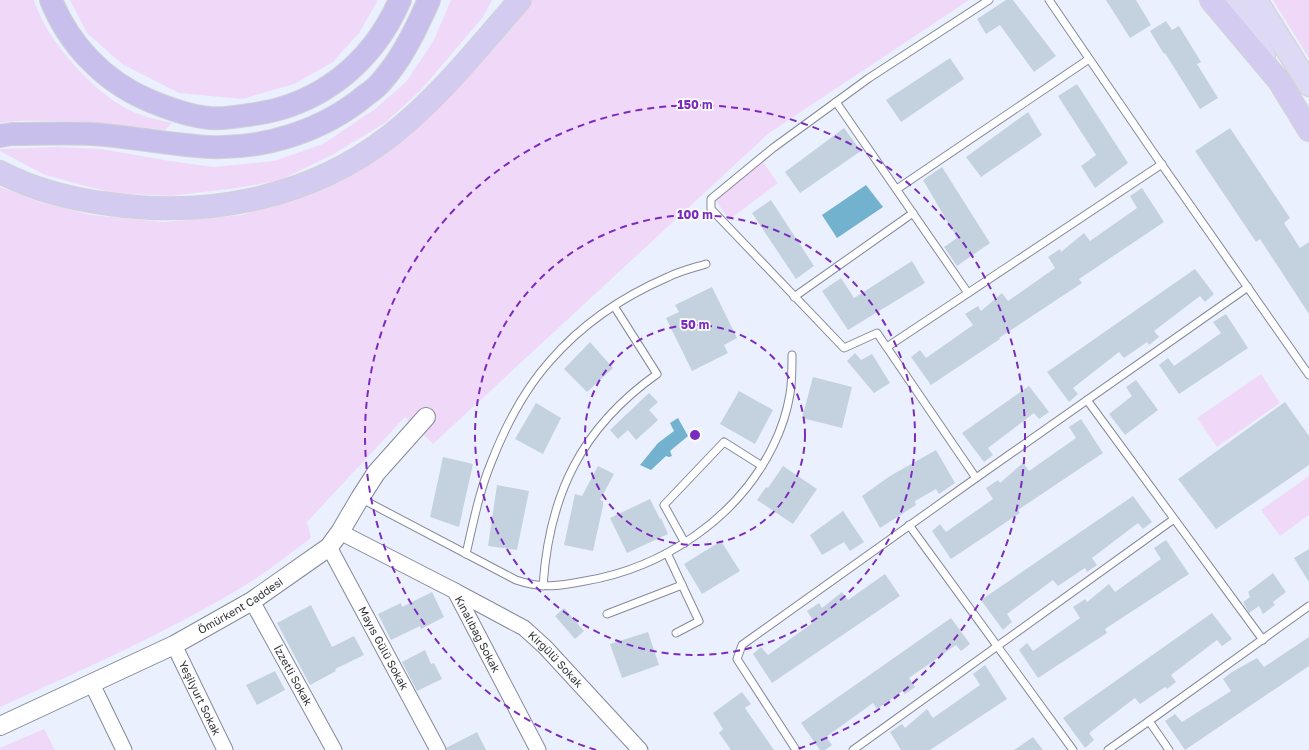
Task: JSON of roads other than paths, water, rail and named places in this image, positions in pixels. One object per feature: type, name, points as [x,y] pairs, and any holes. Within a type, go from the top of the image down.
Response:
[{"type":"highway","points":[[51,0],[66,30],[82,51],[99,70],[119,85],[166,107],[187,114],[209,118],[264,113],[289,106],[314,96],[334,83],[355,66],[376,42],[393,17],[400,0]]},
{"type":"highway","points":[[0,136],[12,134],[91,134],[208,147],[241,147],[271,142],[305,131],[333,118],[358,102],[381,82],[402,55],[429,0]]},
{"type":"highway","points":[[0,172],[39,190],[78,200],[147,209],[214,207],[254,199],[292,188],[328,174],[358,158],[391,135],[441,90],[520,0]]},
{"type":"highway","points":[[1211,0],[1279,81],[1309,130]]},
{"type":"main road","points":[[1233,0],[1279,81]]},
{"type":"main road","points":[[1256,0],[1309,85]]},
{"type":"street","name":"Ömürkent Caddesi","points":[[0,726],[174,645],[252,601],[329,547],[340,532],[376,473],[426,417]]},
{"type":"street","name":"Kınalıbağ Sokak","points":[[340,532],[455,591],[538,750]]},
{"type":"street","name":"Mayıs Gülü Sokak","points":[[329,547],[438,750]]},
{"type":"street","name":"Kirgülü Sokak","points":[[455,591],[524,628],[545,647],[640,750]]},
{"type":"street","name":"İzzetli Sokak","points":[[252,601],[334,750]]},
{"type":"street","name":"Yeşilyurt Sokak","points":[[174,645],[225,750]]},
{"type":"street","points":[[92,684],[124,750]]},
{"type":"lane","points":[[976,478],[877,333],[844,348],[711,209],[711,199],[773,148],[869,78],[989,0]]},
{"type":"lane","points":[[1049,0],[1309,375]]},
{"type":"lane","points":[[897,189],[1089,59]]},
{"type":"lane","points":[[836,102],[968,293]]},
{"type":"lane","points":[[887,347],[1162,164]]},
{"type":"lane","points":[[794,297],[913,213]]},
{"type":"lane","points":[[466,554],[477,507],[490,464],[507,426],[529,388],[550,361],[571,340],[603,313],[636,292],[669,276],[706,264]]},
{"type":"lane","points":[[796,750],[737,659],[742,645],[1248,287]]},
{"type":"lane","points":[[543,586],[553,519],[562,489],[576,460],[605,420],[639,387],[657,374],[614,306]]},
{"type":"lane","points":[[360,498],[516,580],[530,585],[543,586],[577,583],[612,575],[646,564],[685,543],[718,518],[738,497],[762,466],[773,447],[783,422],[790,394],[792,355]]},
{"type":"lane","points":[[1087,400],[1263,640]]},
{"type":"lane","points":[[685,543],[664,505],[724,442],[762,466]]},
{"type":"lane","points":[[853,750],[1174,519]]},
{"type":"lane","points":[[910,525],[1073,750]]},
{"type":"lane","points":[[667,553],[699,621],[676,633]]},
{"type":"lane","points":[[607,614],[682,585]]},
{"type":"lane","points":[[1108,750],[1309,606]]},
{"type":"lane","points":[[1148,721],[1169,750]]},
{"type":"water","points":[[866,185],[883,207],[837,238],[822,215]]},
{"type":"water","points":[[678,418],[688,436],[670,451],[672,456],[666,456],[651,470],[640,465],[658,443],[674,431],[670,423]]}]
